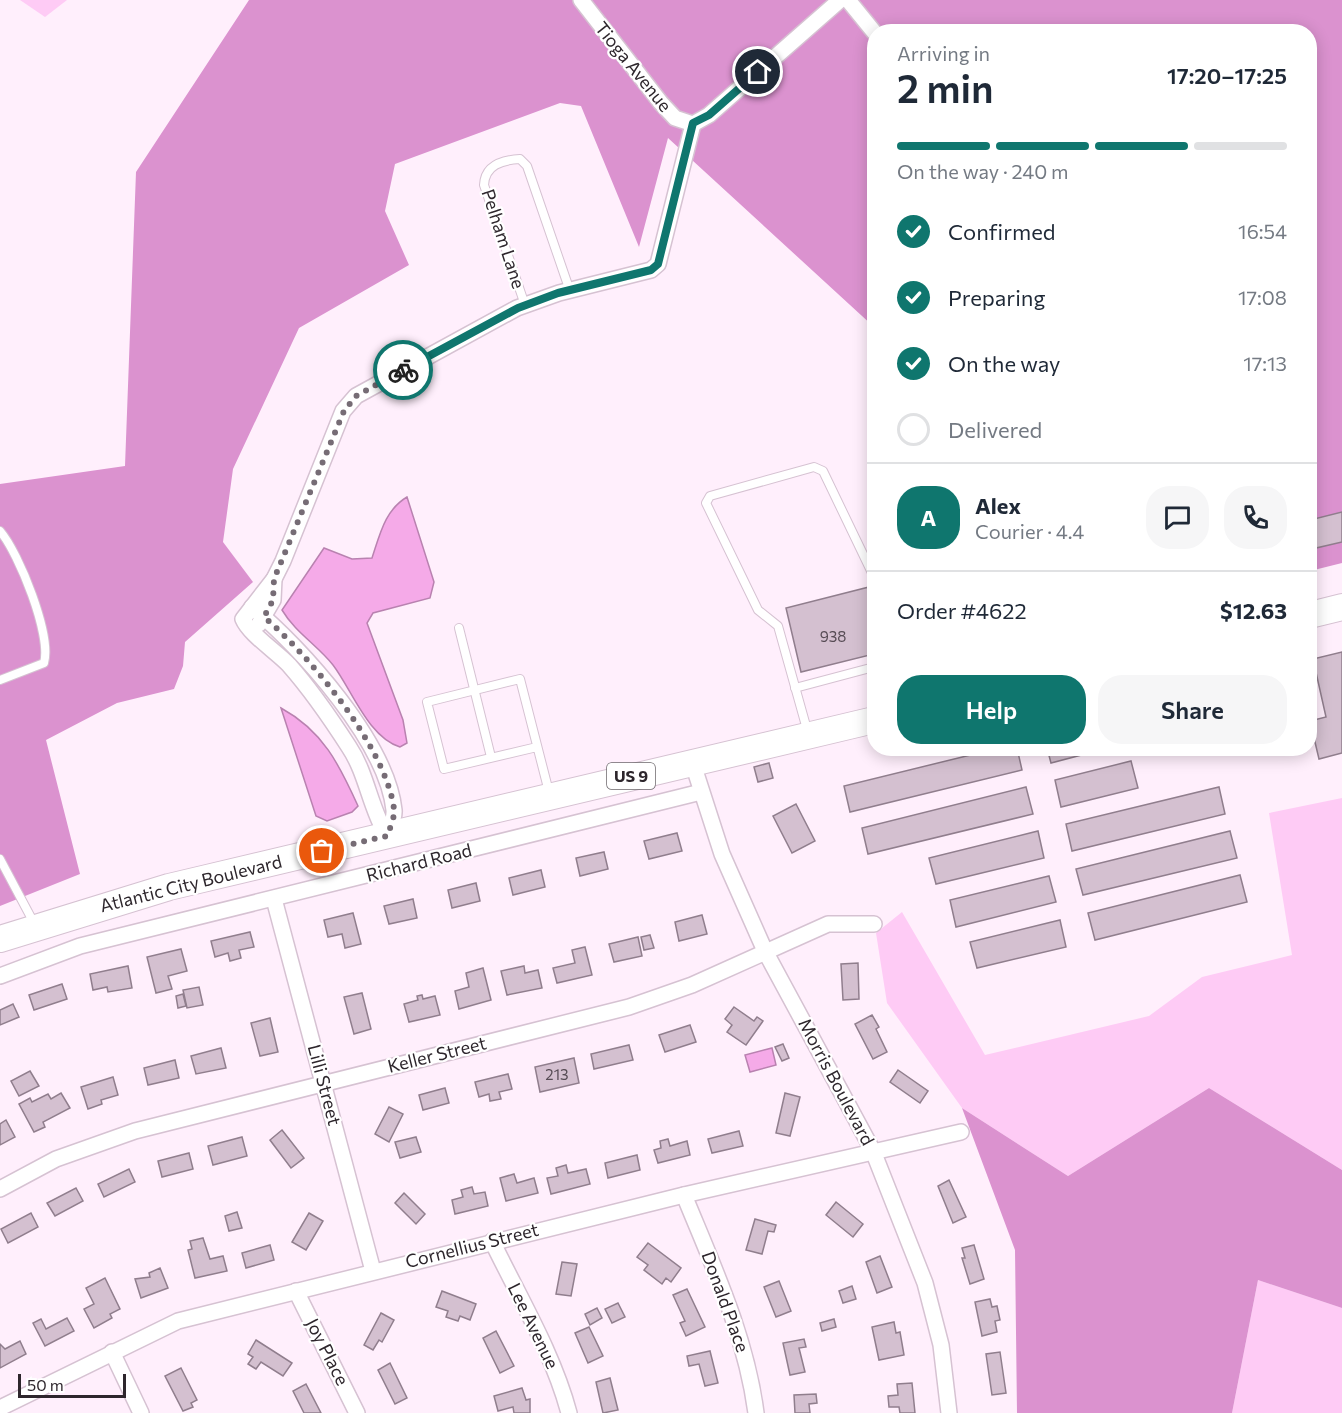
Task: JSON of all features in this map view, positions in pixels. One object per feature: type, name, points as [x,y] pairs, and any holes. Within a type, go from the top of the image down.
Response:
[{"type":"highway","points":[[1317,613],[1342,607]]},
{"type":"highway","name":"Atlantic City Boulevard","points":[[0,939],[169,887],[692,761],[867,722]]},
{"type":"street","name":"Tioga Avenue","points":[[580,0],[661,103],[675,118],[693,123]]},
{"type":"street","points":[[387,836],[376,818],[364,778],[350,749],[297,675],[254,632],[258,612],[273,600],[274,579],[344,411],[350,402],[368,388],[525,305],[651,270],[658,264],[693,123],[709,115],[840,0]]},
{"type":"street","points":[[848,0],[868,24]]},
{"type":"street","points":[[258,612],[304,654],[380,760],[395,812],[387,836]]},
{"type":"street","name":"Morris Boulevard","points":[[692,761],[722,854],[765,951],[873,1151],[925,1283],[941,1345],[949,1413]]},
{"type":"street","name":"Richard Road","points":[[0,976],[80,946],[701,792]]},
{"type":"street","name":"Lilli Street","points":[[274,899],[374,1271]]},
{"type":"street","name":"Keller Street","points":[[0,1189],[56,1159],[92,1144],[323,1083],[629,1007],[692,985],[828,924],[874,924]]},
{"type":"street","name":"Cornellius Street","points":[[0,1408],[178,1321],[492,1241],[961,1132]]},
{"type":"street","name":"Donald Place","points":[[684,1195],[733,1317],[751,1376],[756,1413]]},
{"type":"street","name":"Lee Avenue","points":[[492,1241],[549,1358],[563,1390],[569,1413]]},
{"type":"street","name":"Joy Place","points":[[296,1291],[357,1413]]},
{"type":"street","points":[[112,1352],[141,1413]]},
{"type":"lane","name":"Pelham Lane","points":[[525,305],[484,185],[484,175],[491,167],[508,159],[520,159],[527,166],[570,291]]},
{"type":"lane","points":[[808,735],[778,626],[758,610],[706,503],[710,496],[814,467],[823,471],[867,562]]},
{"type":"lane","points":[[0,531],[33,599],[47,652],[44,663],[0,680]]},
{"type":"lane","points":[[459,628],[491,758]]},
{"type":"lane","points":[[795,688],[867,669]]},
{"type":"lane","points":[[537,747],[444,769],[427,702],[520,679],[550,796]]},
{"type":"lane","points":[[0,859],[35,927]]},
{"type":"shaded area","points":[[20,0],[67,0],[45,17]]},
{"type":"shaded area","points":[[249,0],[1342,0],[1342,563],[1317,569],[1317,24],[867,24],[867,321],[668,138],[639,247],[581,106],[560,103],[395,164],[385,211],[409,265],[299,328],[233,469],[223,542],[253,582],[185,642],[183,666],[174,689],[117,703],[46,740],[80,874],[0,906],[0,484],[125,466],[136,172]]},
{"type":"shaded area","points":[[407,497],[434,582],[430,598],[373,613],[367,623],[403,720],[407,743],[400,747],[389,742],[370,723],[333,665],[293,625],[282,610],[324,548],[352,559],[372,558],[388,516]]},
{"type":"shaded area","points":[[281,708],[308,727],[328,750],[344,776],[358,806],[352,812],[327,821],[316,816]]},
{"type":"shaded area","points":[[1342,798],[1342,1170],[1209,1088],[1068,1176],[962,1108],[887,1003],[876,933],[902,912],[985,1055],[1149,1016],[1202,977],[1292,955],[1269,813]]},
{"type":"shaded area","points":[[772,1048],[776,1065],[750,1072],[745,1055]]},
{"type":"shaded area","points":[[1209,1088],[1342,1170],[1342,1308],[1258,1280],[1232,1413],[1017,1413],[1015,1250],[962,1108],[1068,1176]]},
{"type":"shaded area","points":[[1258,1280],[1342,1308],[1342,1413],[1232,1413]]},
{"type":"building","points":[[1342,512],[1342,542],[1317,548],[1317,518]]},
{"type":"building","points":[[867,588],[867,656],[801,672],[786,608]]},
{"type":"building","points":[[1342,652],[1342,753],[1319,759],[1317,719],[1326,717],[1317,677],[1317,658]]},
{"type":"building","points":[[966,756],[1019,756],[1022,770],[850,812],[844,786]]},
{"type":"building","points":[[1049,756],[1078,756],[1051,763]]},
{"type":"building","points":[[1131,761],[1138,788],[1061,807],[1055,780]]},
{"type":"building","points":[[769,763],[773,778],[758,782],[754,767]]},
{"type":"building","points":[[1026,787],[1033,814],[868,854],[862,828]]},
{"type":"building","points":[[1219,787],[1225,814],[1072,851],[1066,824]]},
{"type":"building","points":[[796,804],[815,841],[792,853],[773,816]]},
{"type":"building","points":[[1038,831],[1044,858],[936,884],[929,858]]},
{"type":"building","points":[[1230,831],[1237,858],[1083,895],[1076,869]]},
{"type":"building","points":[[677,833],[682,851],[649,859],[644,841]]},
{"type":"building","points":[[604,852],[608,869],[580,876],[576,858]]},
{"type":"building","points":[[541,870],[545,887],[513,895],[509,878]]},
{"type":"building","points":[[1240,875],[1247,902],[1095,940],[1088,913]]},
{"type":"building","points":[[1049,876],[1056,902],[956,927],[950,900]]},
{"type":"building","points":[[476,883],[480,901],[452,908],[448,890]]},
{"type":"building","points":[[413,899],[417,918],[389,924],[384,906]]},
{"type":"building","points":[[353,913],[361,944],[345,948],[342,934],[328,937],[324,920]]},
{"type":"building","points":[[702,915],[707,934],[679,941],[675,922]]},
{"type":"building","points":[[1060,920],[1066,947],[977,968],[970,942]]},
{"type":"building","points":[[250,932],[254,947],[239,950],[241,958],[230,961],[228,953],[215,957],[211,941]]},
{"type":"building","points":[[650,935],[654,948],[644,950],[641,937]]},
{"type":"building","points":[[638,937],[642,956],[614,962],[609,944]]},
{"type":"building","points":[[585,947],[592,975],[557,983],[553,968],[575,963],[572,950]]},
{"type":"building","points":[[181,949],[187,971],[168,976],[172,989],[156,993],[147,957]]},
{"type":"building","points":[[858,963],[859,999],[843,1000],[841,964]]},
{"type":"building","points":[[128,966],[132,988],[108,992],[107,987],[93,990],[90,974]]},
{"type":"building","points":[[524,966],[525,973],[538,970],[542,988],[507,995],[501,971]]},
{"type":"building","points":[[483,968],[491,1000],[459,1009],[455,991],[469,987],[466,973]]},
{"type":"building","points":[[62,984],[67,999],[34,1010],[29,995]]},
{"type":"building","points":[[199,987],[203,1005],[187,1008],[183,990]]},
{"type":"building","points":[[362,993],[371,1029],[354,1034],[344,997]]},
{"type":"building","points":[[183,994],[186,1006],[178,1008],[176,996]]},
{"type":"building","points":[[422,995],[423,999],[435,996],[440,1015],[409,1022],[404,1004],[418,1000],[417,996]]},
{"type":"building","points":[[13,1004],[19,1017],[0,1025],[0,1010]]},
{"type":"building","points":[[734,1007],[754,1021],[757,1017],[763,1021],[746,1045],[727,1032],[732,1025],[725,1019]]},
{"type":"building","points":[[872,1015],[879,1027],[876,1029],[887,1052],[873,1059],[855,1024]]},
{"type":"building","points":[[270,1018],[278,1052],[260,1056],[251,1023]]},
{"type":"building","points":[[690,1025],[696,1042],[665,1052],[659,1035]]},
{"type":"building","points":[[783,1044],[789,1058],[782,1061],[775,1047]]},
{"type":"building","points":[[629,1045],[633,1060],[594,1069],[591,1054]]},
{"type":"building","points":[[221,1048],[226,1068],[196,1074],[191,1056]]},
{"type":"building","points":[[574,1058],[579,1083],[540,1092],[535,1067]]},
{"type":"building","points":[[175,1060],[179,1078],[148,1085],[144,1068]]},
{"type":"building","points":[[898,1070],[928,1091],[920,1103],[890,1082]]},
{"type":"building","points":[[30,1071],[39,1086],[19,1096],[11,1081]]},
{"type":"building","points":[[508,1074],[512,1089],[499,1092],[501,1099],[490,1101],[489,1094],[479,1097],[475,1082]]},
{"type":"building","points":[[113,1077],[118,1095],[101,1100],[102,1104],[88,1109],[81,1087]]},
{"type":"building","points":[[445,1088],[449,1103],[423,1110],[419,1095]]},
{"type":"building","points":[[61,1093],[70,1108],[43,1122],[45,1127],[34,1132],[19,1104],[30,1098],[32,1102],[48,1094],[51,1099]]},
{"type":"building","points":[[785,1093],[800,1097],[790,1136],[776,1133]]},
{"type":"building","points":[[389,1107],[403,1114],[389,1142],[375,1134]]},
{"type":"building","points":[[6,1120],[15,1137],[0,1145],[0,1124]]},
{"type":"building","points":[[282,1130],[304,1158],[291,1168],[270,1140]]},
{"type":"building","points":[[739,1131],[743,1146],[712,1153],[708,1139]]},
{"type":"building","points":[[242,1137],[247,1156],[213,1165],[208,1146]]},
{"type":"building","points":[[416,1137],[421,1152],[400,1158],[395,1142]]},
{"type":"building","points":[[668,1139],[670,1146],[687,1141],[690,1155],[658,1163],[654,1150],[661,1148],[660,1141]]},
{"type":"building","points":[[189,1153],[193,1169],[162,1177],[158,1161]]},
{"type":"building","points":[[637,1155],[640,1170],[608,1178],[605,1163]]},
{"type":"building","points":[[566,1165],[568,1173],[586,1169],[590,1184],[551,1194],[547,1178],[558,1176],[556,1168]]},
{"type":"building","points":[[129,1169],[135,1182],[104,1197],[98,1184]]},
{"type":"building","points":[[514,1174],[517,1183],[534,1178],[538,1193],[506,1201],[500,1178]]},
{"type":"building","points":[[949,1180],[966,1217],[953,1223],[938,1186]]},
{"type":"building","points":[[472,1187],[474,1194],[485,1192],[488,1206],[455,1214],[452,1200],[463,1197],[461,1190]]},
{"type":"building","points":[[76,1188],[83,1201],[55,1216],[47,1203]]},
{"type":"building","points":[[404,1193],[425,1214],[416,1224],[395,1203]]},
{"type":"building","points":[[836,1202],[863,1224],[853,1237],[826,1215]]},
{"type":"building","points":[[237,1212],[242,1228],[229,1231],[225,1216]]},
{"type":"building","points":[[31,1213],[38,1227],[8,1243],[1,1229]]},
{"type":"building","points":[[309,1213],[323,1221],[306,1250],[292,1242]]},
{"type":"building","points":[[755,1219],[776,1225],[774,1232],[768,1231],[762,1254],[746,1250]]},
{"type":"building","points":[[203,1238],[210,1259],[223,1256],[227,1271],[195,1278],[188,1250],[192,1249],[190,1241]]},
{"type":"building","points":[[648,1243],[681,1268],[671,1282],[666,1278],[662,1284],[644,1270],[648,1265],[637,1257]]},
{"type":"building","points":[[270,1245],[274,1260],[246,1268],[242,1253]]},
{"type":"building","points":[[974,1245],[984,1279],[970,1284],[962,1258],[965,1258],[962,1248]]},
{"type":"building","points":[[880,1256],[892,1287],[877,1293],[866,1262]]},
{"type":"building","points":[[562,1262],[577,1264],[571,1296],[556,1294]]},
{"type":"building","points":[[160,1268],[168,1288],[141,1298],[135,1279],[150,1277],[149,1273]]},
{"type":"building","points":[[105,1278],[120,1309],[110,1314],[112,1318],[94,1328],[84,1309],[94,1304],[86,1288]]},
{"type":"building","points":[[779,1281],[791,1311],[776,1317],[764,1287]]},
{"type":"building","points":[[852,1286],[856,1299],[843,1303],[839,1291]]},
{"type":"building","points":[[687,1289],[705,1327],[686,1336],[680,1323],[685,1321],[673,1295]]},
{"type":"building","points":[[442,1291],[476,1304],[470,1320],[460,1316],[458,1321],[446,1317],[448,1311],[436,1307]]},
{"type":"building","points":[[990,1299],[992,1307],[997,1306],[1000,1320],[995,1321],[997,1332],[982,1336],[975,1302]]},
{"type":"building","points":[[618,1303],[625,1317],[612,1323],[605,1309]]},
{"type":"building","points":[[597,1308],[602,1318],[590,1325],[585,1314]]},
{"type":"building","points":[[381,1313],[394,1320],[382,1342],[379,1340],[373,1350],[364,1345]]},
{"type":"building","points":[[67,1318],[74,1331],[45,1346],[33,1323],[41,1319],[46,1329]]},
{"type":"building","points":[[834,1319],[836,1327],[822,1331],[820,1323]]},
{"type":"building","points":[[894,1322],[896,1333],[900,1332],[904,1355],[879,1360],[872,1327]]},
{"type":"building","points":[[589,1327],[603,1356],[588,1363],[575,1333]]},
{"type":"building","points":[[496,1331],[514,1366],[500,1373],[483,1338]]},
{"type":"building","points":[[804,1339],[806,1347],[799,1348],[805,1372],[790,1375],[783,1343]]},
{"type":"building","points":[[256,1340],[292,1363],[283,1376],[261,1362],[256,1369],[248,1364],[253,1357],[248,1354]]},
{"type":"building","points":[[20,1341],[26,1354],[0,1368],[0,1344],[5,1349]]},
{"type":"building","points":[[710,1351],[718,1383],[705,1386],[699,1364],[689,1366],[687,1356]]},
{"type":"building","points":[[1000,1352],[1006,1393],[992,1395],[986,1354]]},
{"type":"building","points":[[390,1363],[407,1398],[395,1404],[378,1370]]},
{"type":"building","points":[[181,1368],[197,1400],[191,1403],[193,1407],[183,1411],[165,1376]]},
{"type":"building","points":[[610,1378],[618,1410],[603,1413],[596,1382]]},
{"type":"building","points":[[912,1383],[915,1413],[900,1413],[899,1407],[889,1407],[888,1396],[898,1395],[897,1384]]},
{"type":"building","points":[[306,1384],[321,1413],[304,1413],[293,1391]]},
{"type":"building","points":[[522,1388],[526,1400],[530,1399],[530,1413],[514,1413],[513,1407],[498,1411],[494,1396]]},
{"type":"building","points":[[816,1394],[817,1403],[809,1404],[810,1413],[795,1413],[794,1395]]},
{"type":"way so far","points":[[322,851],[387,836],[395,812],[384,771],[371,745],[304,654],[264,617],[273,600],[274,579],[344,411],[356,396],[403,370]]},
{"type":"route","points":[[403,370],[518,308],[558,293],[651,270],[658,264],[693,123],[709,115],[758,72]]}]
